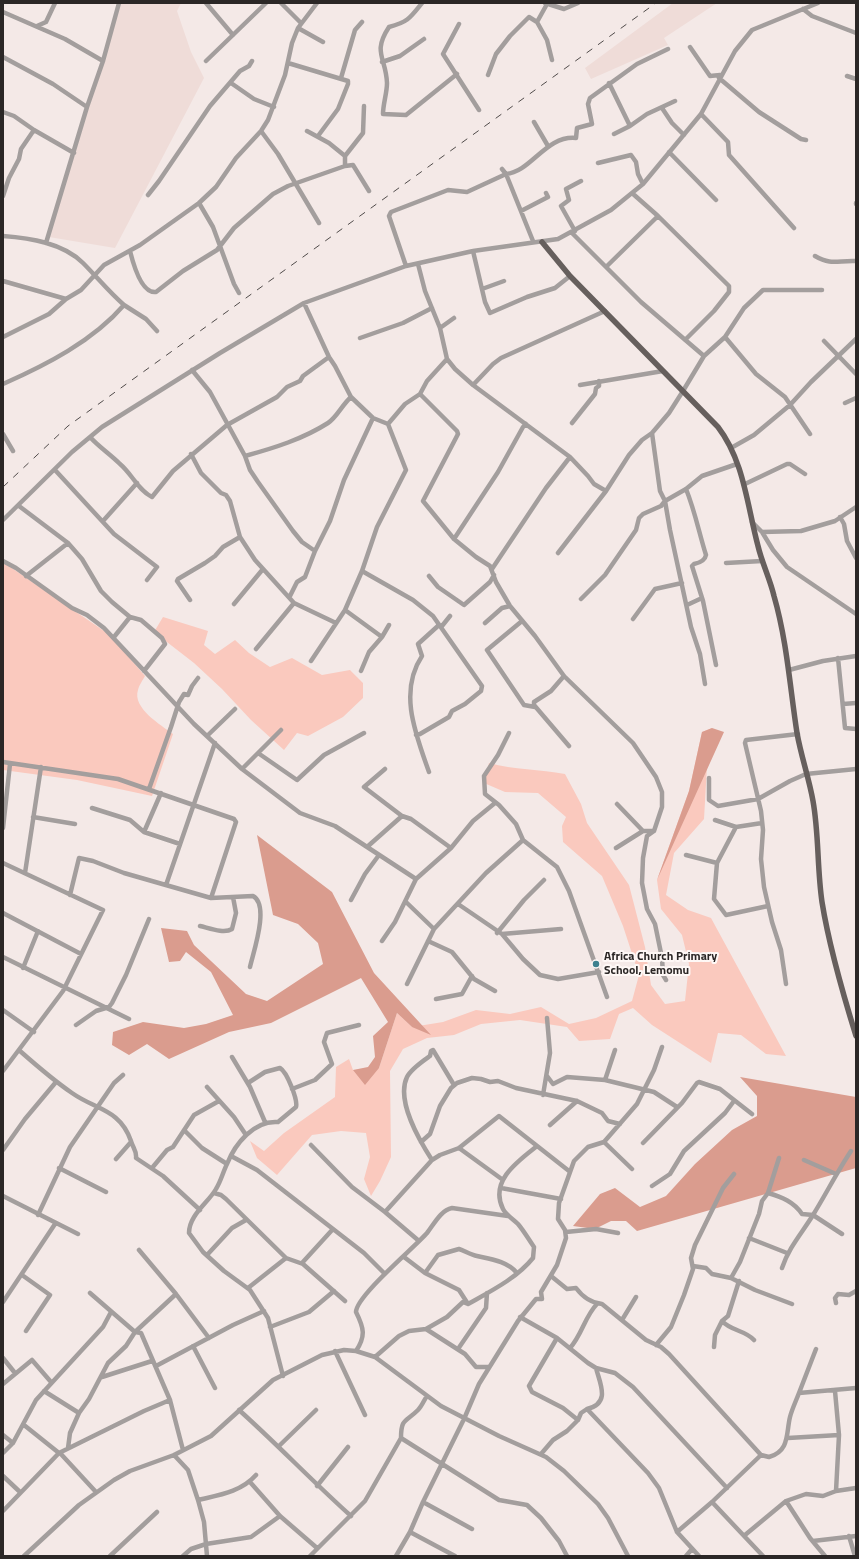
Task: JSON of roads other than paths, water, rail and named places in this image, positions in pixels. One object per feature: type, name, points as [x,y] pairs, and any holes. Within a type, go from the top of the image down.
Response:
[{"type":"main road","points":[[542,242],[570,276],[718,427],[731,448],[745,484],[751,521],[762,561],[774,596],[789,670],[798,734],[813,802],[822,902],[843,995],[856,1036]]},
{"type":"street","points":[[37,26],[46,22],[55,3]]},
{"type":"street","points":[[46,243],[87,107],[103,61],[119,3]]},
{"type":"street","points":[[206,3],[233,35]]},
{"type":"street","points":[[206,61],[266,3]]},
{"type":"street","points":[[281,3],[299,26],[323,42]]},
{"type":"street","points":[[3,338],[49,314],[66,299],[81,290],[104,265],[130,251],[199,203],[216,187],[236,158],[261,131],[274,107],[288,63],[292,43],[299,26],[317,3]]},
{"type":"street","points":[[422,3],[406,21],[400,25],[389,27],[380,42],[382,62],[387,84],[383,114],[406,115],[457,74]]},
{"type":"street","points":[[537,22],[546,3],[564,8],[578,3]]},
{"type":"street","points":[[3,520],[90,437],[114,419],[304,303],[350,285],[406,266],[473,251],[533,241],[542,242],[558,239],[607,212],[643,184],[701,114],[720,76],[735,51],[752,30],[818,3]]},
{"type":"street","points":[[803,9],[812,16],[856,33]]},
{"type":"street","points":[[3,12],[71,42],[103,61]]},
{"type":"street","points":[[488,75],[496,54],[510,36],[529,17],[537,22],[547,40],[552,60]]},
{"type":"street","points":[[341,78],[355,30],[362,22]]},
{"type":"street","points":[[459,24],[444,54],[479,110]]},
{"type":"street","points":[[382,62],[400,56],[424,39]]},
{"type":"street","points":[[690,47],[710,76],[720,76],[759,112],[801,139],[806,140]]},
{"type":"street","points":[[406,266],[389,216],[391,212],[448,190],[467,192],[506,174],[514,173],[548,146],[566,137],[576,138],[577,128],[592,124],[588,104],[590,98],[637,64],[668,49]]},
{"type":"street","points":[[3,57],[53,84],[87,107]]},
{"type":"street","points":[[148,195],[210,106],[231,83],[231,80],[240,71],[249,66],[252,61]]},
{"type":"street","points":[[288,63],[348,81],[340,105],[318,136]]},
{"type":"street","points":[[847,76],[856,79]]},
{"type":"street","points":[[231,83],[254,99],[274,107]]},
{"type":"street","points":[[609,83],[630,126]]},
{"type":"street","points":[[614,134],[630,126],[647,114],[675,101]]},
{"type":"street","points":[[345,166],[345,156],[363,133],[364,106]]},
{"type":"street","points":[[662,108],[672,123],[684,135]]},
{"type":"street","points":[[3,112],[14,116],[34,130],[74,153]]},
{"type":"street","points":[[701,114],[728,142],[729,155],[794,228]]},
{"type":"street","points":[[534,122],[548,146]]},
{"type":"street","points":[[3,196],[9,178],[19,159],[21,149],[34,130]]},
{"type":"street","points":[[261,131],[278,154],[319,223]]},
{"type":"street","points":[[307,131],[318,136],[345,156]]},
{"type":"street","points":[[669,152],[716,200]]},
{"type":"street","points":[[598,163],[631,155],[636,162],[638,174],[643,184]]},
{"type":"street","points":[[130,251],[142,284],[154,292],[183,271],[220,248],[234,228],[267,199],[296,184],[345,166],[353,165],[369,191]]},
{"type":"street","points":[[502,169],[506,174],[522,211],[533,241]]},
{"type":"street","points":[[581,181],[566,189],[569,200],[561,206],[573,231],[641,302],[704,356]]},
{"type":"street","points":[[522,211],[548,197],[546,193]]},
{"type":"street","points":[[632,193],[658,216],[729,286],[730,289],[714,311],[685,340]]},
{"type":"street","points":[[199,203],[209,219],[234,284],[239,293]]},
{"type":"street","points":[[606,267],[658,216]]},
{"type":"street","points":[[3,236],[36,239],[72,255],[83,263],[124,305],[146,319],[157,331]]},
{"type":"street","points":[[473,251],[485,302],[490,313],[527,297],[555,288],[570,276]]},
{"type":"street","points":[[815,256],[825,262],[836,263],[856,261]]},
{"type":"street","points":[[418,264],[425,291],[440,328],[447,359],[458,373],[570,457],[594,484],[606,491]]},
{"type":"street","points":[[3,281],[66,299]]},
{"type":"street","points":[[482,289],[504,281]]},
{"type":"street","points":[[558,553],[606,491],[629,455],[642,440],[652,433],[668,413],[704,356],[725,337],[744,308],[763,290],[822,290]]},
{"type":"street","points":[[304,303],[329,358],[335,366],[351,397],[373,418],[388,424],[406,470],[377,527],[362,571],[345,610],[311,661]]},
{"type":"street","points":[[3,384],[71,351],[81,341],[110,321],[124,305]]},
{"type":"street","points":[[360,338],[403,323],[432,308]]},
{"type":"street","points":[[473,385],[493,364],[501,358],[605,311]]},
{"type":"street","points":[[440,328],[454,318]]},
{"type":"street","points":[[725,337],[756,374],[784,395],[810,434]]},
{"type":"street","points":[[731,448],[754,435],[790,405],[837,356],[856,339]]},
{"type":"street","points":[[824,341],[856,374]]},
{"type":"street","points":[[90,437],[99,447],[121,464],[145,494],[152,497],[173,471],[226,425],[277,397],[287,387],[300,381],[303,376],[329,358]]},
{"type":"street","points":[[388,424],[405,404],[420,394],[427,381],[447,359]]},
{"type":"street","points":[[192,370],[210,392],[226,425],[245,456],[250,470],[293,531],[302,542],[315,551]]},
{"type":"street","points":[[580,385],[663,371]]},
{"type":"street","points":[[572,423],[595,394],[596,388],[599,386],[599,381]]},
{"type":"street","points":[[420,394],[458,434],[423,501],[454,539],[492,569],[496,582],[510,606],[564,676],[633,743],[659,781],[662,800],[654,831],[647,836],[643,858],[642,883],[647,909],[655,924],[662,958],[663,974],[666,980]]},
{"type":"street","points":[[245,456],[283,445],[313,433],[334,417],[343,404],[351,397]]},
{"type":"street","points":[[845,403],[856,398]]},
{"type":"street","points":[[290,596],[297,582],[305,577],[315,551],[330,521],[335,500],[349,466],[373,418]]},
{"type":"street","points":[[454,539],[498,472],[526,424]]},
{"type":"street","points":[[652,433],[660,491],[666,501],[670,530],[700,654],[705,684]]},
{"type":"street","points":[[3,434],[13,451]]},
{"type":"street","points":[[191,454],[201,473],[221,493],[226,495],[230,501],[240,538],[247,550],[263,569],[294,602],[336,623]]},
{"type":"street","points":[[492,569],[546,488],[570,457]]},
{"type":"street","points":[[581,599],[605,576],[636,530],[639,518],[643,514],[661,506],[702,476],[737,464]]},
{"type":"street","points":[[745,484],[787,464],[790,464],[805,474]]},
{"type":"street","points":[[55,470],[114,534],[157,567],[147,580]]},
{"type":"street","points":[[103,521],[137,483]]},
{"type":"street","points":[[686,489],[699,523],[702,545],[706,555],[698,564],[694,564],[692,566],[702,598],[716,665]]},
{"type":"street","points":[[19,506],[68,543],[82,559],[101,591],[130,617],[141,620],[162,638],[165,644],[144,671]]},
{"type":"street","points":[[762,532],[801,531],[835,521],[856,507]]},
{"type":"street","points":[[840,517],[848,541],[856,558]]},
{"type":"street","points":[[751,521],[762,532],[773,550],[787,567],[856,614]]},
{"type":"street","points":[[190,600],[177,582],[178,579],[215,556],[223,547],[240,538]]},
{"type":"street","points":[[26,576],[68,543]]},
{"type":"street","points":[[3,561],[72,608],[87,614],[114,637],[144,671],[242,769],[300,813],[335,826],[416,878]]},
{"type":"street","points":[[726,563],[762,561]]},
{"type":"street","points":[[234,604],[263,569]]},
{"type":"street","points":[[362,571],[413,600],[433,616],[482,686],[481,691],[465,704],[452,711],[449,717],[441,723],[416,735]]},
{"type":"street","points":[[429,576],[438,587],[464,605],[490,582],[494,575]]},
{"type":"street","points":[[633,619],[655,589],[682,583]]},
{"type":"street","points":[[687,605],[702,598]]},
{"type":"street","points":[[256,649],[294,602]]},
{"type":"street","points":[[485,623],[502,608],[510,606]]},
{"type":"street","points":[[345,610],[382,637]]},
{"type":"street","points":[[429,772],[416,735],[410,705],[410,682],[415,668],[422,656],[418,644],[439,625],[442,626],[450,616]]},
{"type":"street","points":[[114,637],[130,617]]},
{"type":"street","points":[[522,621],[487,650],[524,705],[535,707]]},
{"type":"street","points":[[361,670],[369,652],[382,637],[389,625]]},
{"type":"street","points":[[789,670],[838,658],[856,656]]},
{"type":"street","points":[[838,658],[845,728],[856,729]]},
{"type":"street","points":[[564,676],[551,691],[534,702],[535,707],[569,746]]},
{"type":"street","points":[[149,789],[172,728],[178,705],[184,694],[188,695],[198,678]]},
{"type":"street","points":[[843,704],[856,703]]},
{"type":"street","points":[[208,736],[235,709]]},
{"type":"street","points":[[242,769],[281,730]]},
{"type":"street","points":[[258,753],[297,780],[324,755],[364,733]]},
{"type":"street","points":[[509,733],[498,755],[484,776],[485,794],[499,805],[516,824],[523,840],[557,867],[569,891],[607,997]]},
{"type":"street","points":[[786,984],[781,950],[768,906],[761,859],[763,830],[746,740],[798,734]]},
{"type":"street","points":[[166,885],[215,743]]},
{"type":"street","points":[[3,762],[118,779],[235,820],[211,898]]},
{"type":"street","points":[[3,828],[10,764]]},
{"type":"street","points":[[25,873],[40,767]]},
{"type":"street","points":[[385,769],[364,787],[369,793],[402,816],[411,819],[450,848]]},
{"type":"street","points":[[709,778],[709,800],[718,806],[758,800],[790,781],[806,774],[856,769]]},
{"type":"street","points":[[144,832],[161,793]]},
{"type":"street","points":[[382,941],[406,902],[416,878],[450,848],[474,822],[495,803]]},
{"type":"street","points":[[617,804],[643,831]]},
{"type":"street","points":[[92,808],[130,820],[144,832],[180,844]]},
{"type":"street","points":[[367,847],[402,816]]},
{"type":"street","points":[[33,817],[75,824]]},
{"type":"street","points":[[715,820],[736,827],[762,823]]},
{"type":"street","points":[[736,827],[717,863],[714,899],[726,915],[768,906]]},
{"type":"street","points":[[616,848],[643,831],[654,831]]},
{"type":"street","points":[[407,984],[434,929],[486,873],[523,840]]},
{"type":"street","points":[[351,900],[365,874],[379,855]]},
{"type":"street","points":[[686,855],[717,863]]},
{"type":"street","points":[[70,895],[79,858],[93,861],[124,873],[211,898],[253,896],[258,902],[260,917],[259,936],[255,945],[250,967]]},
{"type":"street","points":[[3,863],[103,910],[64,988],[20,1051],[4,1069]]},
{"type":"street","points":[[500,933],[524,900],[544,880]]},
{"type":"street","points":[[200,926],[221,931],[229,931],[232,929],[236,913],[233,897]]},
{"type":"street","points":[[406,902],[434,929]]},
{"type":"street","points":[[458,904],[500,933],[523,959],[540,975],[558,979],[599,972]]},
{"type":"street","points":[[3,913],[81,954]]},
{"type":"street","points":[[76,1025],[104,1008],[109,1007],[112,1003],[126,975],[149,920]]},
{"type":"street","points":[[500,933],[561,929]]},
{"type":"street","points":[[23,968],[38,931]]},
{"type":"street","points":[[428,941],[452,952],[472,976],[495,991]]},
{"type":"street","points":[[3,958],[129,1019]]},
{"type":"street","points":[[436,999],[462,994],[472,976]]},
{"type":"street","points":[[3,1010],[34,1032]]},
{"type":"street","points":[[543,1095],[550,1053],[547,1018]]},
{"type":"street","points":[[292,1089],[315,1080],[332,1064],[324,1042],[327,1034],[359,1025]]},
{"type":"street","points":[[565,1167],[573,1162],[588,1147],[604,1142],[612,1130],[620,1124],[637,1104],[645,1090],[662,1047]]},
{"type":"street","points":[[432,1160],[421,1142],[404,1098],[403,1090],[408,1075],[430,1056],[431,1051],[433,1050],[454,1085]]},
{"type":"street","points":[[605,1080],[615,1050]]},
{"type":"street","points":[[20,1051],[56,1082],[78,1097],[107,1110],[124,1126],[136,1153],[136,1158],[164,1176],[200,1210]]},
{"type":"street","points":[[232,1057],[248,1083],[265,1122]]},
{"type":"street","points":[[248,1083],[265,1072],[280,1068],[284,1070],[297,1101],[296,1107],[278,1122],[265,1122],[241,1140],[231,1156],[214,1193],[192,1220],[189,1233],[207,1255],[224,1271],[248,1288],[264,1311],[270,1327],[283,1376]]},
{"type":"street","points":[[38,1214],[70,1147],[114,1083],[123,1075]]},
{"type":"street","points":[[547,1076],[554,1084],[567,1077],[605,1080],[662,1096],[678,1107]]},
{"type":"street","points":[[421,1142],[430,1134],[440,1106],[454,1085],[465,1080],[482,1079],[490,1082],[498,1081],[516,1088],[543,1095],[578,1101],[602,1113],[608,1121],[620,1124]]},
{"type":"street","points":[[3,1150],[25,1118],[56,1082]]},
{"type":"street","points":[[643,1144],[678,1107],[697,1083],[700,1082],[720,1089],[752,1114]]},
{"type":"street","points":[[207,1087],[234,1117],[246,1135]]},
{"type":"street","points":[[152,1168],[167,1150],[173,1147],[197,1113],[219,1101]]},
{"type":"street","points":[[550,1125],[578,1101]]},
{"type":"street","points":[[652,1186],[670,1174],[684,1151],[725,1113],[734,1101]]},
{"type":"street","points":[[385,1212],[432,1160],[440,1155],[459,1148],[498,1116],[569,1171]]},
{"type":"street","points":[[184,1130],[202,1148],[227,1164]]},
{"type":"street","points":[[116,1159],[131,1142]]},
{"type":"street","points":[[604,1142],[632,1169]]},
{"type":"street","points":[[311,1145],[352,1188],[385,1212],[419,1241]]},
{"type":"street","points":[[375,1357],[398,1336],[409,1331],[426,1329],[447,1317],[463,1302],[468,1304],[487,1294],[516,1273],[533,1258],[534,1247],[518,1225],[508,1216],[501,1203],[501,1188],[503,1180],[510,1168],[537,1146]]},
{"type":"street","points":[[459,1148],[503,1180]]},
{"type":"street","points":[[782,1268],[787,1253],[852,1151]]},
{"type":"street","points":[[231,1156],[257,1170],[364,1253],[385,1274]]},
{"type":"street","points":[[731,1278],[740,1262],[759,1214],[762,1201],[768,1193],[779,1158]]},
{"type":"street","points":[[804,1160],[836,1174]]},
{"type":"street","points":[[396,1556],[410,1532],[423,1502],[442,1466],[464,1419],[472,1397],[489,1367],[520,1317],[536,1299],[542,1299],[541,1292],[556,1265],[566,1232],[558,1219],[561,1199],[573,1162]]},
{"type":"street","points":[[59,1168],[106,1192]]},
{"type":"street","points":[[656,1345],[671,1327],[693,1266],[691,1258],[695,1245],[723,1188],[734,1174]]},
{"type":"street","points":[[501,1188],[561,1199]]},
{"type":"street","points":[[214,1193],[221,1195],[226,1199],[286,1258],[302,1264],[345,1301]]},
{"type":"street","points":[[768,1193],[786,1199],[797,1206],[802,1214],[812,1216],[842,1234]]},
{"type":"street","points":[[3,1196],[55,1224],[78,1234]]},
{"type":"street","points":[[356,1351],[363,1341],[363,1336],[361,1322],[356,1308],[385,1274],[419,1241],[447,1209],[452,1208],[508,1216]]},
{"type":"street","points":[[207,1255],[232,1228],[246,1220]]},
{"type":"street","points":[[3,1302],[55,1224]]},
{"type":"street","points":[[302,1264],[333,1229]]},
{"type":"street","points":[[566,1232],[590,1229],[618,1233]]},
{"type":"street","points":[[749,1238],[787,1253]]},
{"type":"street","points":[[425,1273],[438,1255],[459,1249],[475,1256],[486,1257],[507,1265],[516,1273]]},
{"type":"street","points":[[139,1250],[176,1294],[209,1338]]},
{"type":"street","points":[[404,1256],[425,1273],[459,1290],[468,1304]]},
{"type":"street","points":[[248,1288],[286,1258]]},
{"type":"street","points":[[693,1266],[706,1268],[712,1274],[731,1278],[755,1290],[792,1304]]},
{"type":"street","points":[[22,1275],[50,1296],[26,1330]]},
{"type":"street","points":[[551,1276],[567,1289],[576,1288],[582,1295],[597,1304],[602,1304],[646,1340],[661,1347],[684,1369],[761,1455],[769,1457],[774,1456],[788,1438],[790,1418],[816,1349]]},
{"type":"street","points":[[714,1347],[715,1335],[722,1321],[728,1316],[739,1281]]},
{"type":"street","points":[[270,1327],[309,1312],[334,1291]]},
{"type":"street","points":[[836,1303],[835,1298],[838,1294],[849,1295],[856,1291]]},
{"type":"street","points":[[90,1293],[110,1312],[135,1332],[141,1333],[170,1400],[183,1450]]},
{"type":"street","points":[[68,1448],[70,1433],[79,1413],[102,1377],[108,1363],[126,1346],[135,1332],[176,1294]]},
{"type":"street","points":[[458,1349],[486,1308],[487,1294]]},
{"type":"street","points":[[622,1320],[636,1297]]},
{"type":"street","points":[[570,1348],[579,1336],[597,1304]]},
{"type":"street","points":[[156,1366],[264,1311]]},
{"type":"street","points":[[3,1453],[13,1443],[24,1425],[36,1400],[103,1327],[110,1312]]},
{"type":"street","points":[[520,1317],[557,1338],[583,1360],[596,1368],[615,1373],[633,1387],[727,1488]]},
{"type":"street","points":[[722,1321],[728,1328],[750,1336],[754,1340]]},
{"type":"street","points":[[426,1329],[465,1354],[476,1367],[489,1367]]},
{"type":"street","points":[[557,1338],[529,1386],[532,1392],[563,1408],[578,1420]]},
{"type":"street","points":[[193,1346],[215,1388]]},
{"type":"street","points":[[335,1351],[365,1415]]},
{"type":"street","points":[[24,1556],[96,1492],[130,1471],[174,1455],[212,1436],[273,1380],[322,1355],[335,1351],[356,1351],[375,1357],[427,1396],[464,1419],[541,1454],[564,1471],[598,1504],[608,1518],[628,1556]]},
{"type":"street","points":[[3,1358],[15,1373]]},
{"type":"street","points":[[3,1384],[32,1360],[51,1382]]},
{"type":"street","points":[[102,1377],[152,1361]]},
{"type":"street","points":[[541,1454],[553,1440],[567,1432],[578,1420],[581,1413],[594,1407],[603,1395],[603,1389],[596,1368]]},
{"type":"street","points":[[598,1374],[603,1370]]},
{"type":"street","points":[[799,1393],[856,1388]]},
{"type":"street","points":[[835,1390],[839,1435],[836,1491]]},
{"type":"street","points":[[44,1391],[79,1413]]},
{"type":"street","points":[[310,1556],[366,1501],[401,1438],[401,1427],[407,1417],[418,1410],[427,1396]]},
{"type":"street","points":[[3,1511],[60,1453],[144,1411],[170,1400]]},
{"type":"street","points":[[587,1409],[648,1473],[659,1488],[677,1532],[699,1556]]},
{"type":"street","points":[[239,1410],[279,1446],[317,1486],[351,1516]]},
{"type":"street","points":[[279,1446],[316,1410]]},
{"type":"street","points":[[24,1425],[60,1453],[96,1492]]},
{"type":"street","points":[[3,1435],[13,1443]]},
{"type":"street","points":[[788,1438],[839,1435]]},
{"type":"street","points":[[401,1438],[442,1466],[499,1500],[506,1503],[527,1505],[540,1518],[559,1542],[567,1556]]},
{"type":"street","points":[[317,1486],[348,1447]]},
{"type":"street","points":[[174,1455],[188,1470],[198,1500],[204,1522],[207,1556]]},
{"type":"street","points":[[677,1532],[712,1502],[761,1455]]},
{"type":"street","points":[[198,1500],[236,1490],[250,1482],[256,1475]]},
{"type":"street","points":[[3,1476],[20,1492]]},
{"type":"street","points":[[250,1482],[280,1516],[317,1548]]},
{"type":"street","points":[[745,1535],[786,1501],[806,1494],[823,1496],[836,1491],[856,1488]]},
{"type":"street","points":[[786,1501],[824,1556]]},
{"type":"street","points":[[423,1502],[472,1529]]},
{"type":"street","points":[[712,1502],[745,1535],[763,1556]]},
{"type":"street","points":[[110,1556],[157,1512]]},
{"type":"street","points":[[183,1556],[191,1549],[206,1544],[251,1537],[280,1516]]},
{"type":"street","points":[[410,1532],[455,1556]]},
{"type":"street","points":[[849,1536],[855,1556]]},
{"type":"street","points":[[813,1541],[856,1536]]},
{"type":"street","points":[[686,1556],[692,1549]]},
{"type":"railway","points":[[3,487],[68,426],[656,3]]},
{"type":"place","name":"Africa Church Primary School, Lemomu","points":[[596,964]]}]
